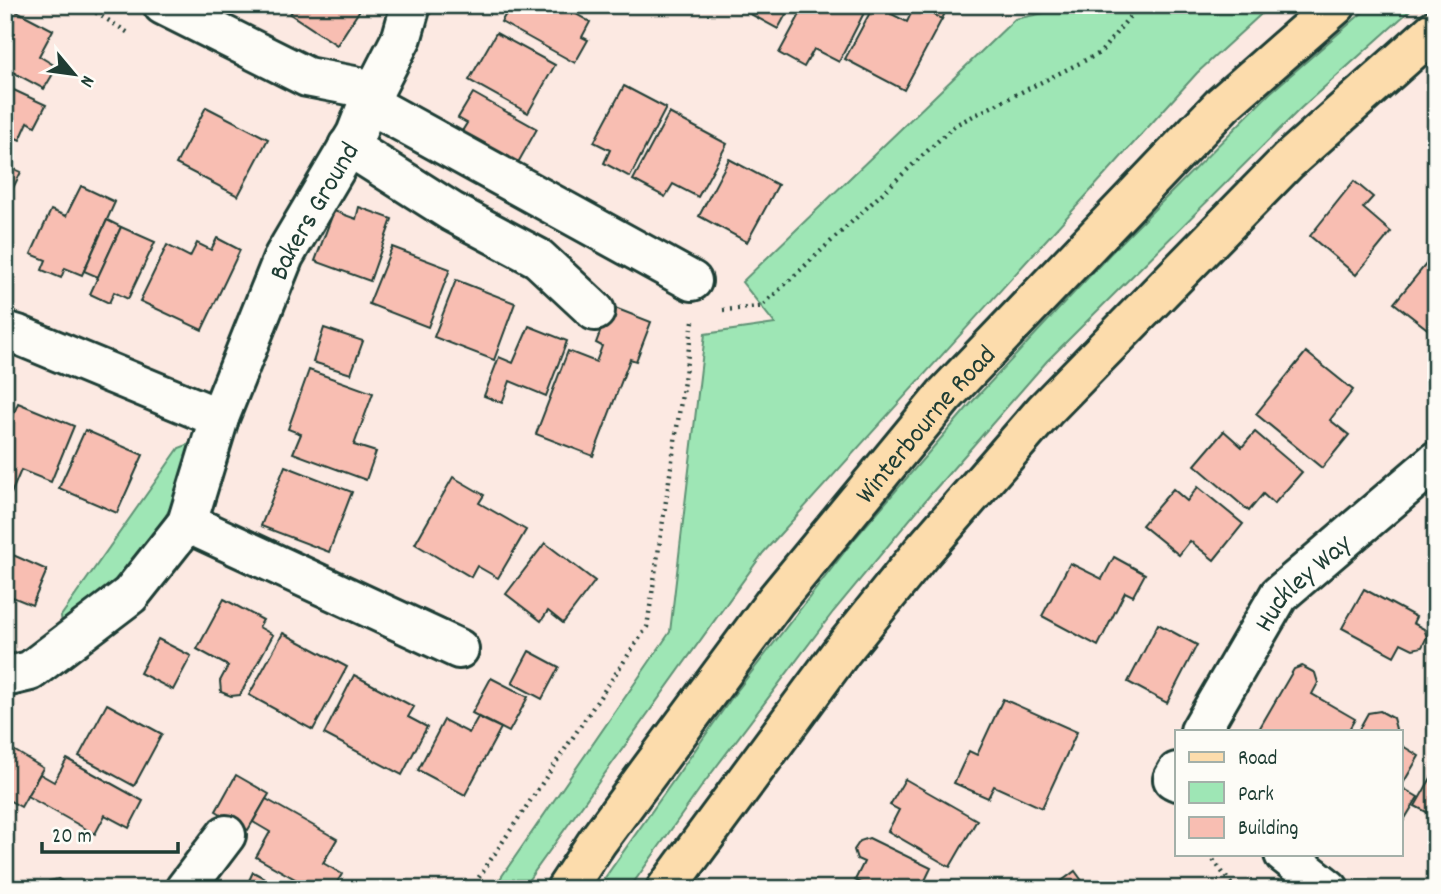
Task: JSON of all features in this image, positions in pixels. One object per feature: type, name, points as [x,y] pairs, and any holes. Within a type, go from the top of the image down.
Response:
[{"type":"main road","name":"Winterbourne Road","points":[[566,889],[597,842],[776,600],[944,396],[1223,104],[1336,5]]},
{"type":"main road","points":[[666,889],[841,652],[920,553],[1045,410],[1288,161],[1436,29]]},
{"type":"street","points":[[163,5],[307,77],[371,97],[693,297]]},
{"type":"street","name":"Bakers Ground","points":[[5,677],[30,671],[130,595],[187,523],[219,418],[284,256],[356,134],[401,37],[411,5]]},
{"type":"street","points":[[348,146],[452,212],[538,258],[596,311]]},
{"type":"street","points":[[5,331],[219,418]]},
{"type":"street","name":"Huckley Way","points":[[1201,730],[1279,595],[1436,461]]},
{"type":"street","points":[[187,523],[459,649]]},
{"type":"street","points":[[185,889],[226,835]]},
{"type":"street","points":[[1287,856],[1329,889]]},
{"type":"path","points":[[721,311],[761,307],[955,125],[1100,52],[1139,5]]},
{"type":"path","points":[[471,889],[646,627],[693,297]]},
{"type":"path","points":[[1211,856],[1235,889]]},
{"type":"green space","points":[[1083,5],[1271,5],[1197,73],[763,553],[522,889],[493,889],[670,632],[705,334],[775,324],[742,282],[1015,19]]},
{"type":"green space","points":[[1371,5],[1416,5],[1301,108],[1047,361],[833,612],[704,783],[629,889],[597,889],[733,696],[856,537],[973,401],[1110,254],[1270,93]]},
{"type":"green space","points":[[190,444],[189,470],[159,528],[115,580],[62,625],[61,616],[179,448]]},
{"type":"building","points":[[5,5],[53,30],[39,56],[57,67],[44,89],[5,68]]},
{"type":"building","points":[[297,5],[363,5],[337,45],[290,14]]},
{"type":"building","points":[[502,5],[560,5],[590,22],[582,37],[588,40],[575,63],[501,22],[509,9]]},
{"type":"building","points":[[734,5],[791,5],[778,29]]},
{"type":"building","points":[[805,5],[868,5],[839,62],[814,49],[804,67],[779,53]]},
{"type":"building","points":[[874,5],[907,22],[915,5],[942,19],[904,90],[845,59]]},
{"type":"building","points":[[915,5],[949,5],[942,19]]},
{"type":"building","points":[[496,33],[555,65],[528,113],[469,80]]},
{"type":"building","points":[[5,86],[46,105],[35,126],[28,122],[20,140],[10,135],[5,144]]},
{"type":"building","points":[[624,86],[666,108],[630,177],[604,163],[610,150],[594,142]]},
{"type":"building","points":[[473,93],[537,129],[515,168],[459,136],[467,123],[458,118]]},
{"type":"building","points":[[206,107],[268,139],[238,196],[176,164]]},
{"type":"building","points":[[669,113],[727,144],[698,197],[673,184],[665,197],[633,180]]},
{"type":"building","points":[[729,159],[778,185],[747,242],[699,216]]},
{"type":"building","points":[[5,165],[21,172],[5,204]]},
{"type":"building","points":[[1354,181],[1373,197],[1363,208],[1391,232],[1356,275],[1310,236]]},
{"type":"building","points":[[81,186],[115,202],[82,275],[65,268],[61,278],[42,270],[46,260],[31,254],[51,210],[66,216]]},
{"type":"building","points":[[359,207],[392,219],[370,281],[315,261],[334,211],[356,219]]},
{"type":"building","points":[[107,220],[121,227],[98,277],[84,271]]},
{"type":"building","points":[[121,227],[155,242],[128,299],[114,292],[109,303],[90,294]]},
{"type":"building","points":[[217,238],[240,250],[202,330],[140,301],[167,245],[190,257],[197,243],[211,250]]},
{"type":"building","points":[[392,247],[450,269],[428,327],[369,304]]},
{"type":"building","points":[[1436,252],[1436,322],[1430,331],[1394,303]]},
{"type":"building","points":[[456,280],[515,303],[494,360],[434,337]]},
{"type":"building","points":[[610,306],[651,322],[636,361],[630,359],[593,456],[536,434],[568,351],[596,362],[602,346],[596,343]]},
{"type":"building","points":[[529,326],[567,341],[546,396],[510,381],[502,403],[484,396],[499,357],[513,363]]},
{"type":"building","points":[[324,328],[363,341],[351,374],[313,362]]},
{"type":"building","points":[[1306,352],[1353,390],[1330,420],[1349,435],[1322,468],[1256,414]]},
{"type":"building","points":[[309,370],[373,393],[354,445],[376,452],[366,480],[293,453],[301,434],[288,429]]},
{"type":"building","points":[[18,403],[74,426],[51,482],[21,470],[11,494],[5,496],[5,435]]},
{"type":"building","points":[[85,430],[143,455],[117,513],[59,488]]},
{"type":"building","points":[[1224,431],[1242,447],[1255,432],[1302,472],[1274,504],[1263,494],[1249,511],[1195,465]]},
{"type":"building","points":[[285,466],[352,492],[329,552],[261,526]]},
{"type":"building","points":[[453,477],[484,495],[479,503],[526,530],[498,578],[477,566],[471,577],[415,544]]},
{"type":"building","points":[[1198,487],[1243,524],[1214,560],[1190,541],[1179,555],[1142,525],[1173,489],[1187,501]]},
{"type":"building","points":[[545,543],[595,581],[563,623],[548,611],[541,621],[506,594]]},
{"type":"building","points":[[13,555],[47,570],[32,605],[5,594],[5,572]]},
{"type":"building","points":[[1114,557],[1145,574],[1133,596],[1125,592],[1098,646],[1042,616],[1070,563],[1102,579]]},
{"type":"building","points":[[1364,589],[1416,617],[1413,623],[1424,629],[1427,637],[1422,647],[1413,649],[1401,643],[1394,656],[1342,628]]},
{"type":"building","points":[[224,599],[263,620],[259,627],[273,635],[240,695],[231,696],[221,692],[220,681],[228,666],[197,649]]},
{"type":"building","points":[[1158,624],[1197,645],[1167,703],[1128,682]]},
{"type":"building","points":[[283,633],[347,667],[313,730],[249,695]]},
{"type":"building","points":[[158,639],[191,656],[173,690],[140,673]]},
{"type":"building","points":[[529,651],[559,667],[542,699],[512,683]]},
{"type":"building","points":[[1302,666],[1315,673],[1318,683],[1312,694],[1355,719],[1349,730],[1259,730],[1294,669]]},
{"type":"building","points":[[354,675],[414,707],[408,717],[427,727],[402,775],[324,734]]},
{"type":"building","points":[[491,678],[528,697],[509,732],[472,713]]},
{"type":"building","points":[[1003,699],[1077,732],[1042,808],[994,786],[988,798],[954,783],[969,751],[977,755]]},
{"type":"building","points":[[107,704],[162,734],[134,786],[79,756]]},
{"type":"building","points":[[1380,711],[1393,718],[1396,730],[1359,730],[1368,713]]},
{"type":"building","points":[[478,717],[501,728],[465,795],[418,770],[444,720],[469,733]]},
{"type":"building","points":[[7,746],[43,768],[21,807],[5,798]]},
{"type":"building","points":[[1402,746],[1419,756],[1402,785]]},
{"type":"building","points":[[67,759],[143,801],[129,828],[105,815],[95,834],[27,796],[40,774],[54,782]]},
{"type":"building","points":[[1436,769],[1436,817],[1415,806]]},
{"type":"building","points":[[236,775],[269,794],[248,830],[216,811]]},
{"type":"building","points":[[905,779],[977,820],[950,867],[888,831],[899,810],[890,805]]},
{"type":"building","points":[[1402,788],[1418,797],[1402,823]]},
{"type":"building","points":[[266,799],[337,839],[323,863],[342,874],[333,889],[313,889],[256,857],[270,832],[253,822]]},
{"type":"building","points":[[869,838],[931,868],[921,889],[873,889],[855,880],[864,862],[857,859],[854,850],[860,841]]},
{"type":"building","points":[[1075,871],[1088,889],[1051,889]]},
{"type":"building","points":[[253,872],[285,889],[245,889]]},
{"type":"building","points":[[58,879],[71,889],[46,889],[49,881]]}]
